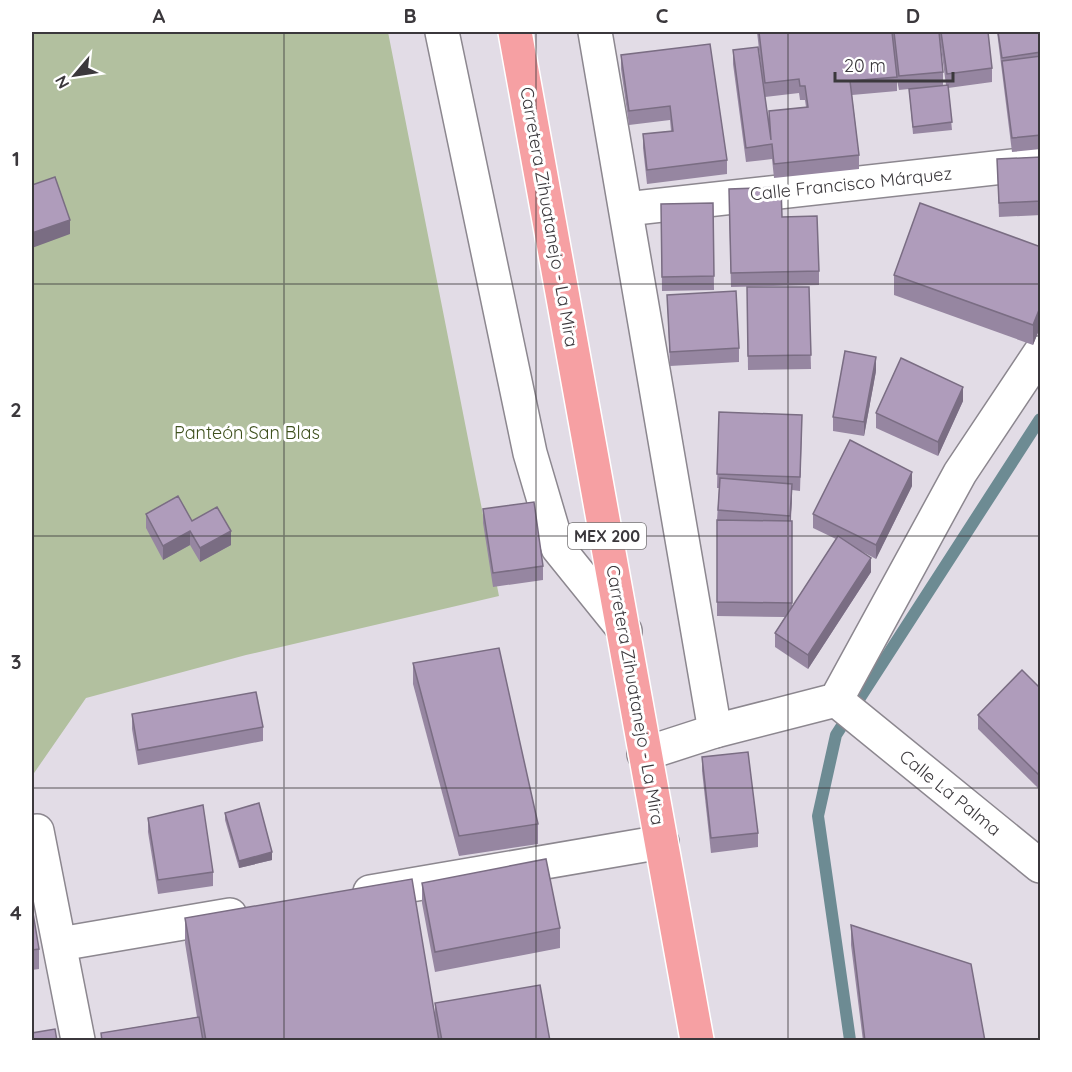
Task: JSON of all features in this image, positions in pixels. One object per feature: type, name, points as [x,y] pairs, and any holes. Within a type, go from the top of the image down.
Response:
[{"type":"highway","name":"Carretera Zihuatanejo - La Mira","points":[[515,32],[697,1041]]},
{"type":"street","points":[[442,32],[530,453],[558,548],[625,632]]},
{"type":"street","points":[[595,32],[715,731]]},
{"type":"street","name":"Calle Francisco Márquez","points":[[626,209],[1041,163]]},
{"type":"street","points":[[644,754],[715,731],[845,708],[960,473],[1041,353]]},
{"type":"street","name":"Calle La Palma","points":[[845,708],[1041,866]]},
{"type":"street","points":[[37,831],[78,1041]]},
{"type":"street","points":[[343,896],[662,843]]},
{"type":"street","points":[[60,944],[261,910]]},
{"type":"green space","name":"Panteón San Blas","points":[[32,32],[388,32],[499,596],[246,655],[86,698],[32,776]]},
{"type":"building","points":[[759,32],[892,32],[897,77],[850,81],[859,155],[774,164],[772,144],[746,148],[733,50],[758,47],[771,140],[769,111],[808,107],[805,86],[800,86],[799,79],[765,83]]},
{"type":"building","points":[[894,32],[939,32],[943,72],[899,76]]},
{"type":"building","points":[[941,32],[988,32],[992,68],[947,74]]},
{"type":"building","points":[[998,32],[1041,32],[1041,52],[1002,58]]},
{"type":"building","points":[[710,44],[727,160],[647,170],[643,134],[673,131],[670,106],[629,111],[621,55]]},
{"type":"building","points":[[1041,56],[1041,135],[1012,138],[1002,61]]},
{"type":"building","points":[[948,85],[952,122],[913,127],[909,89]]},
{"type":"building","points":[[1041,157],[1041,201],[999,203],[997,159]]},
{"type":"building","points":[[55,177],[70,220],[32,233],[32,185]]},
{"type":"building","points":[[781,187],[782,217],[817,216],[819,271],[731,273],[729,189]]},
{"type":"building","points":[[713,203],[714,276],[662,277],[661,204]]},
{"type":"building","points":[[920,203],[1041,247],[1041,305],[1033,325],[894,275]]},
{"type":"building","points":[[747,287],[809,287],[811,355],[748,356]]},
{"type":"building","points":[[736,291],[739,348],[670,352],[667,295]]},
{"type":"building","points":[[845,351],[876,357],[864,422],[833,417]]},
{"type":"building","points":[[901,358],[963,387],[938,442],[876,413]]},
{"type":"building","points":[[719,412],[802,415],[800,477],[717,474]]},
{"type":"building","points":[[850,440],[912,472],[876,545],[813,514]]},
{"type":"building","points":[[720,478],[792,484],[790,516],[718,510]]},
{"type":"building","points":[[178,496],[192,521],[217,507],[231,531],[200,548],[190,531],[163,546],[146,514]]},
{"type":"building","points":[[534,502],[543,566],[493,573],[483,509]]},
{"type":"building","points":[[717,520],[792,521],[792,603],[717,602]]},
{"type":"building","points":[[838,536],[871,558],[808,655],[775,633]]},
{"type":"building","points":[[499,648],[538,824],[459,836],[413,663]]},
{"type":"building","points":[[1022,670],[1041,689],[1041,772],[1038,774],[978,715]]},
{"type":"building","points":[[256,692],[263,727],[138,750],[132,714]]},
{"type":"building","points":[[748,752],[758,833],[711,838],[702,757]]},
{"type":"building","points":[[259,803],[272,852],[239,861],[225,813]]},
{"type":"building","points":[[203,805],[213,872],[158,880],[148,818]]},
{"type":"building","points":[[546,859],[560,928],[435,952],[422,883]]},
{"type":"building","points":[[412,879],[439,1041],[206,1041],[185,918]]},
{"type":"building","points":[[32,907],[39,949],[32,950]]},
{"type":"building","points":[[851,925],[971,964],[985,1041],[865,1041]]},
{"type":"building","points":[[540,985],[550,1041],[442,1041],[435,1003]]},
{"type":"building","points":[[199,1017],[203,1041],[102,1041],[101,1033]]},
{"type":"building","points":[[55,1029],[57,1041],[32,1041],[32,1033]]},
{"type":"waterway","points":[[850,1040],[818,816],[836,735],[1040,419]]}]
